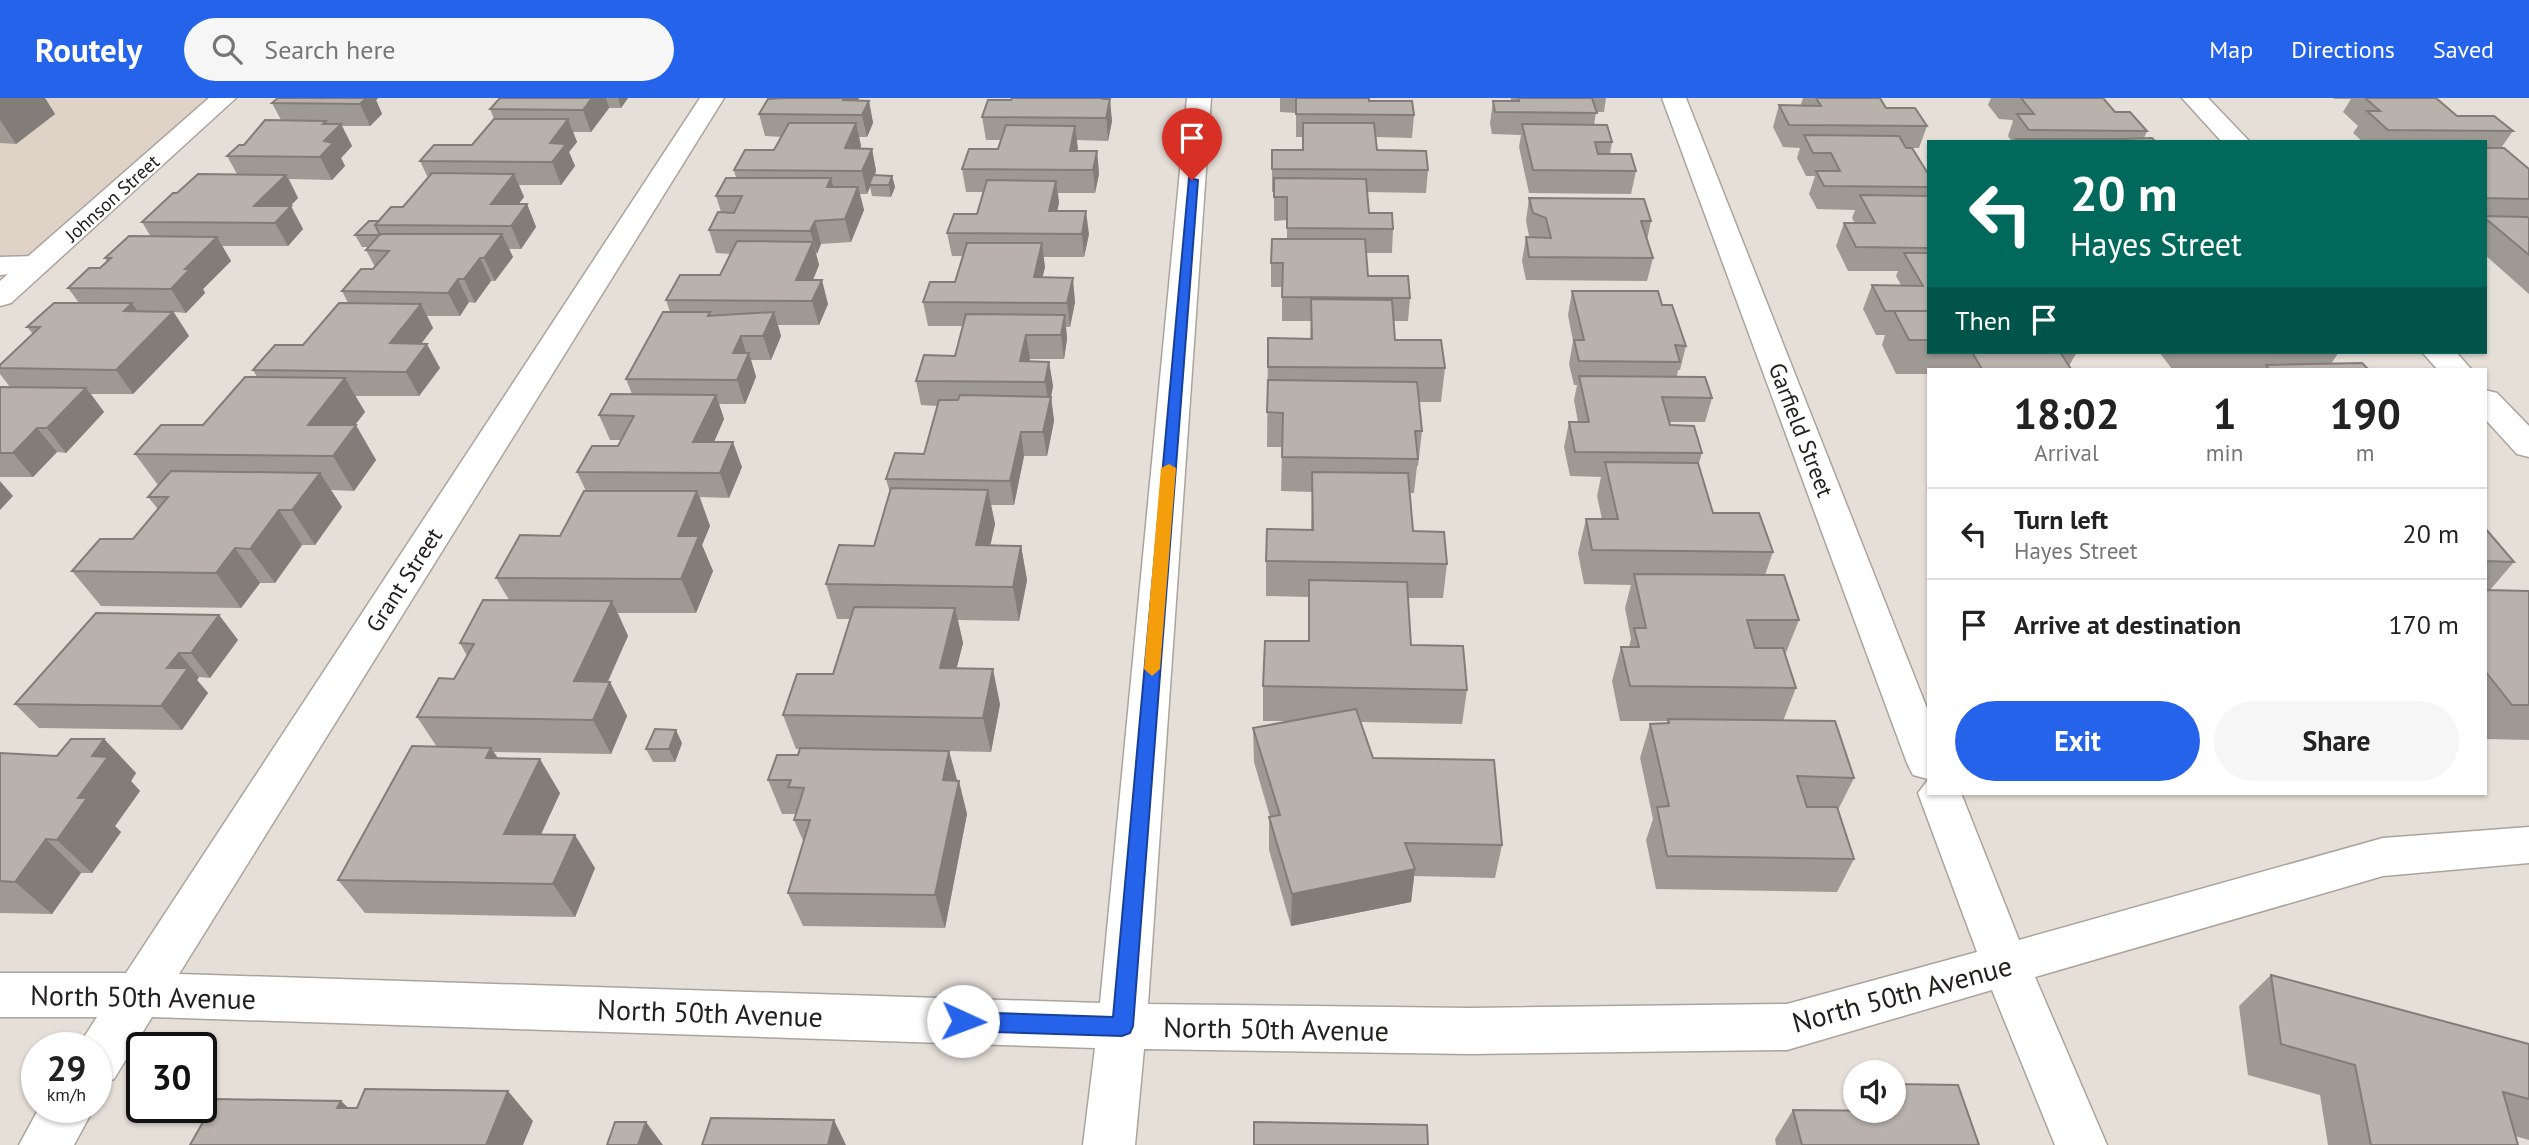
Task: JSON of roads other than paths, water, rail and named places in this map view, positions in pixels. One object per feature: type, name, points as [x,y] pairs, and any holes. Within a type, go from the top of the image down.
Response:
[{"type":"street","name":"Johnson Street","points":[[0,298],[224,98]]},
{"type":"street","name":"Grant Street","points":[[112,1036],[712,98]]},
{"type":"street","points":[[1109,1145],[1122,1026],[1199,98]]},
{"type":"street","name":"Garfield Street","points":[[1674,98],[1927,760]]},
{"type":"street","points":[[2194,98],[2234,140]]},
{"type":"street","points":[[0,266],[36,265]]},
{"type":"street","points":[[2440,354],[2454,368]]},
{"type":"street","points":[[2487,402],[2529,446]]},
{"type":"street","points":[[1941,795],[2006,966],[2081,1145]]},
{"type":"street","name":"North 50th Avenue","points":[[0,995],[138,995],[1122,1026],[1469,1031],[1787,1027],[2382,857],[2529,845]]},
{"type":"street","points":[[45,1145],[59,1123]]}]
